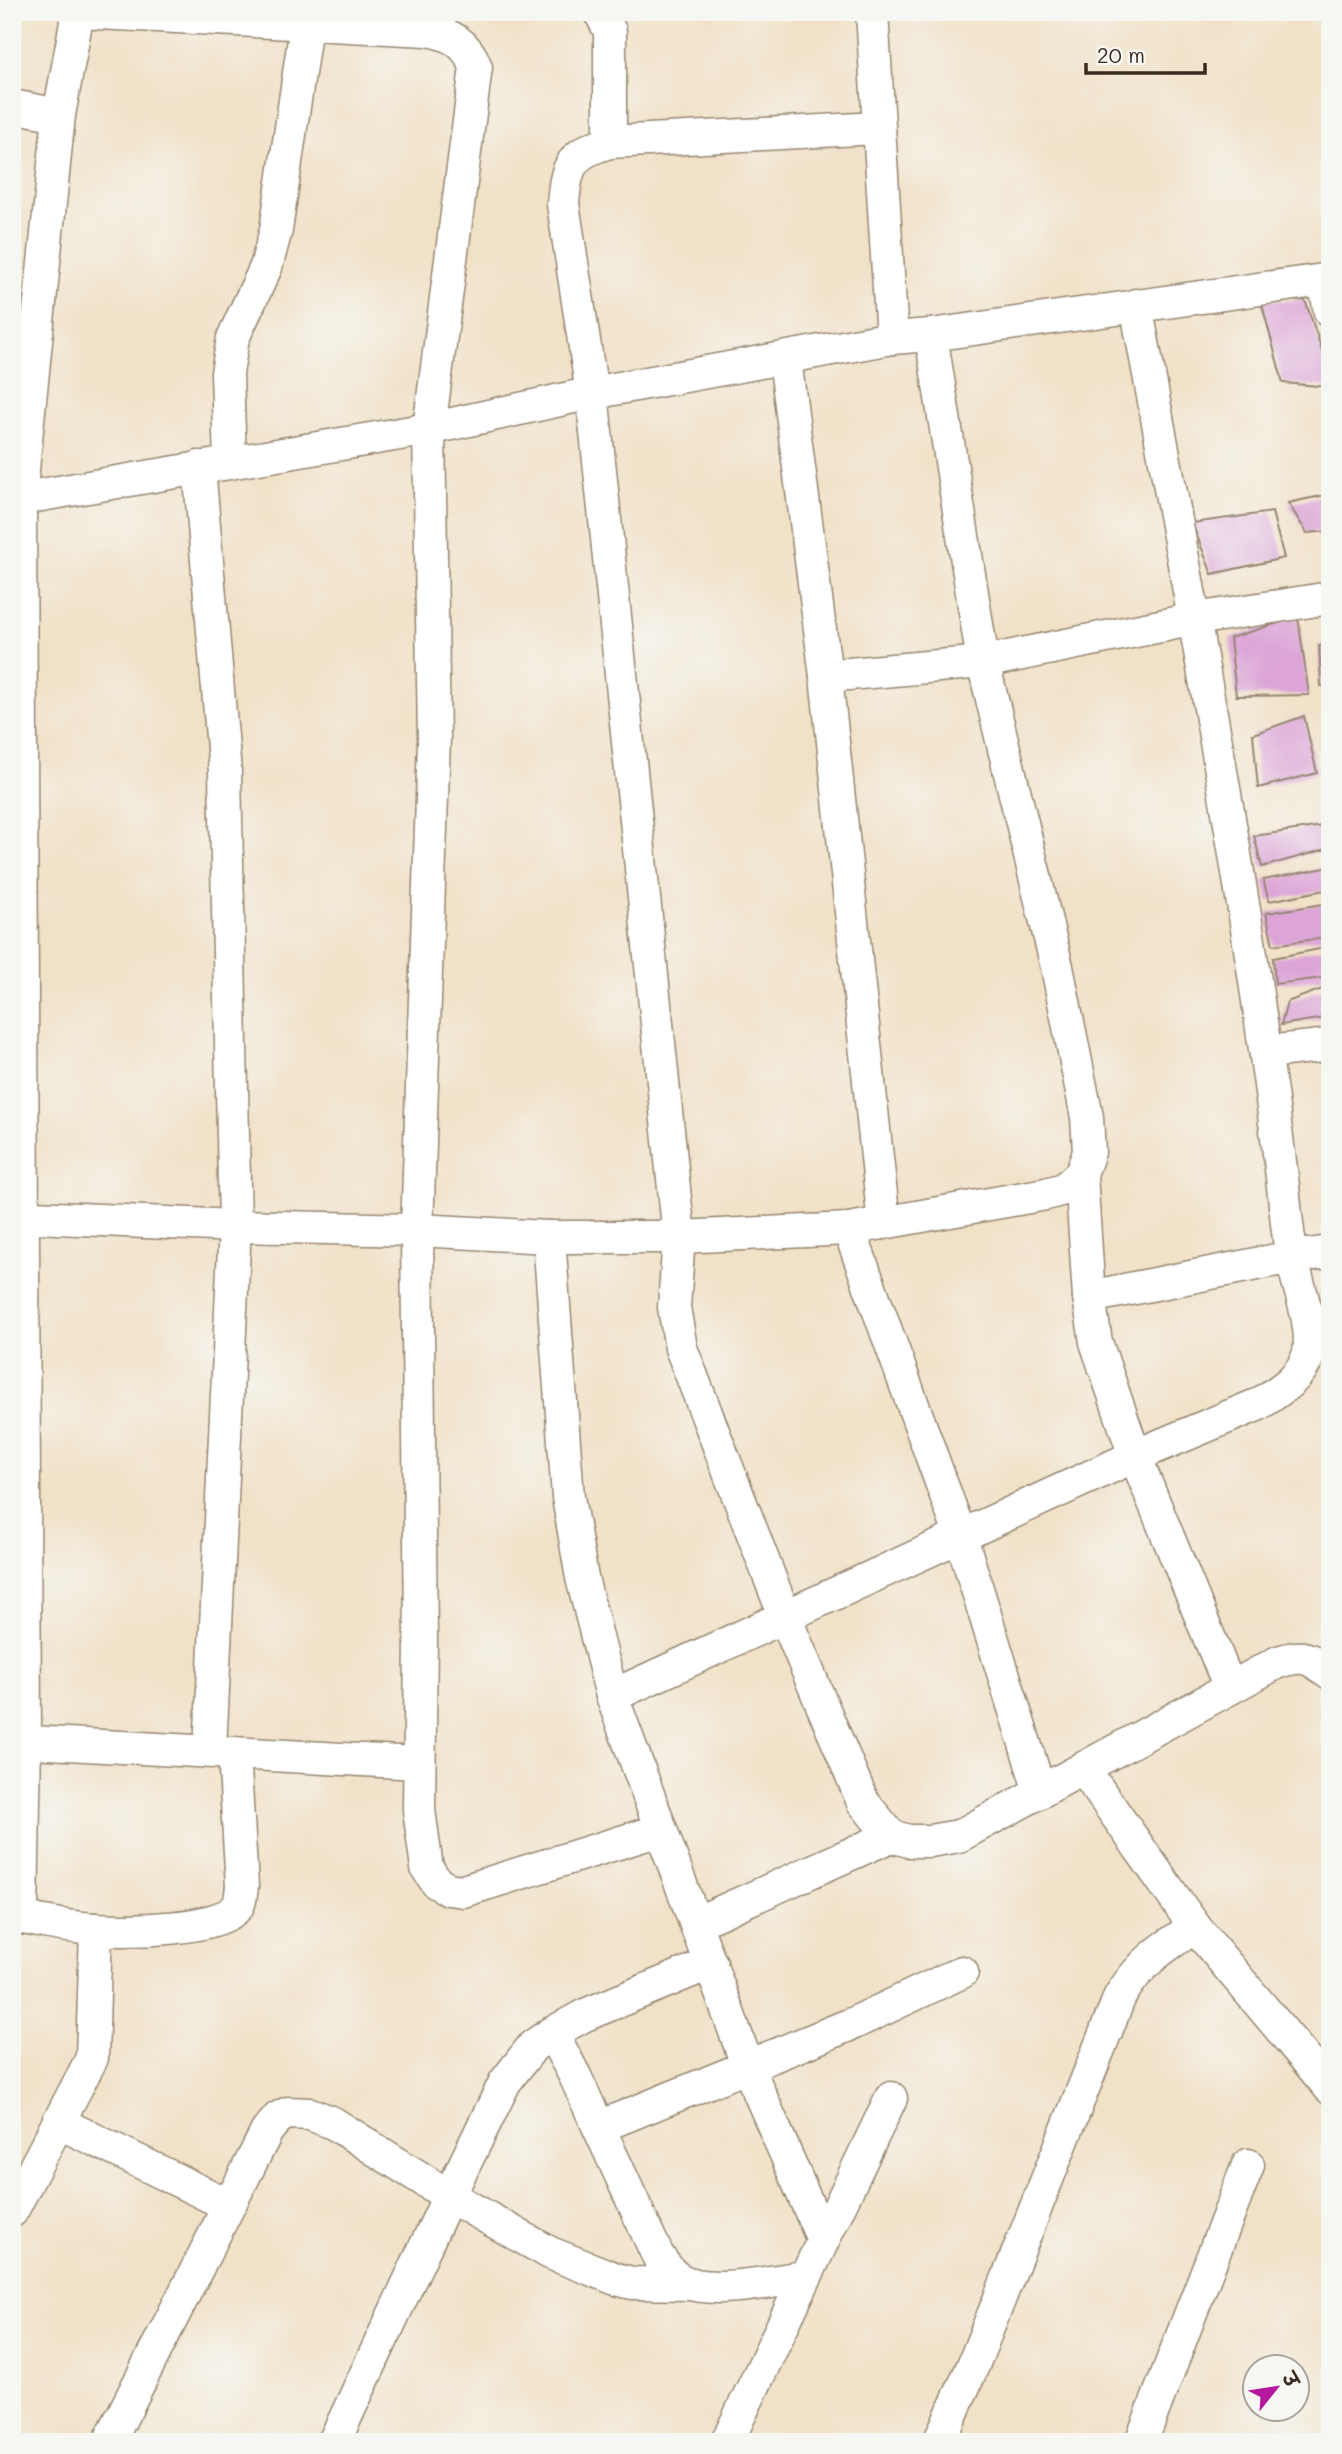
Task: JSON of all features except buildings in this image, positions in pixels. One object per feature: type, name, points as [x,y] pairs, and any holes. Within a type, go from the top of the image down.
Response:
[{"type":"street","points":[[199,467],[225,772],[235,1226],[222,1752],[242,1886],[238,1906],[229,1914],[211,1922],[180,1927],[96,1929],[17,1918],[19,1741],[16,500],[59,115],[78,12],[306,18],[443,33],[457,39],[471,54],[476,67],[429,429],[434,740],[417,1230],[421,1640],[419,1811],[427,1868],[437,1883],[448,1889],[463,1891],[660,1830]]},
{"type":"street","points":[[600,12],[610,32],[610,142]]},
{"type":"street","points":[[872,12],[891,338]]},
{"type":"street","points":[[230,462],[227,373],[231,349],[233,338],[266,267],[276,230],[306,18]]},
{"type":"street","points":[[12,106],[59,115]]},
{"type":"street","points":[[878,128],[610,142],[587,149],[571,164],[565,182],[563,204],[592,393],[678,1237],[674,1307],[681,1348],[785,1617],[863,1802],[891,1836],[909,1841],[959,1836],[1278,1662],[1298,1656],[1316,1662],[1330,1672]]},
{"type":"street","points":[[16,500],[429,429],[592,393],[891,338],[931,335],[1327,280],[1330,313]]},
{"type":"street","points":[[612,1696],[1135,1456],[1259,1404],[1297,1375],[1308,1353],[1308,1327],[1292,1256],[1267,1052],[1195,619],[1136,305]]},
{"type":"street","points":[[931,335],[983,662],[1057,967],[1087,1118],[1089,1152],[1081,1174],[1089,1297],[1096,1342],[1135,1456],[1230,1688]]},
{"type":"street","points":[[785,359],[826,676],[884,1223]]},
{"type":"street","points":[[826,676],[983,662],[1195,619],[1330,598]]},
{"type":"street","points":[[1267,1052],[1330,1045]]},
{"type":"street","points":[[18,1216],[549,1237],[678,1237],[849,1229],[1046,1194],[1064,1189],[1081,1174]]},
{"type":"street","points":[[849,1229],[961,1536],[1040,1792]]},
{"type":"street","points":[[549,1237],[568,1497],[582,1578],[612,1696],[748,2067],[823,2240]]},
{"type":"street","points":[[1089,1297],[1292,1256],[1330,1252]]},
{"type":"street","points":[[19,1741],[418,1763]]},
{"type":"street","points":[[1083,1769],[1195,1927],[1330,2088]]},
{"type":"street","points":[[696,1923],[891,1836]]},
{"type":"street","points":[[939,2442],[1120,1996],[1134,1973],[1147,1960],[1195,1927]]},
{"type":"street","points":[[12,2211],[92,2058],[96,1929]]},
{"type":"street","points":[[334,2442],[505,2082],[533,2046],[585,2015],[711,1963]]},
{"type":"street","points":[[599,2127],[854,2023],[962,1972]]},
{"type":"street","points":[[552,2033],[667,2270],[678,2279],[710,2288],[805,2277]]},
{"type":"street","points":[[727,2442],[891,2098]]},
{"type":"street","points":[[109,2442],[267,2131],[278,2118],[288,2113],[310,2114],[333,2123],[449,2196],[550,2253],[632,2283],[692,2284]]},
{"type":"street","points":[[58,2122],[228,2205]]},
{"type":"street","points":[[1141,2442],[1248,2165]]}]
